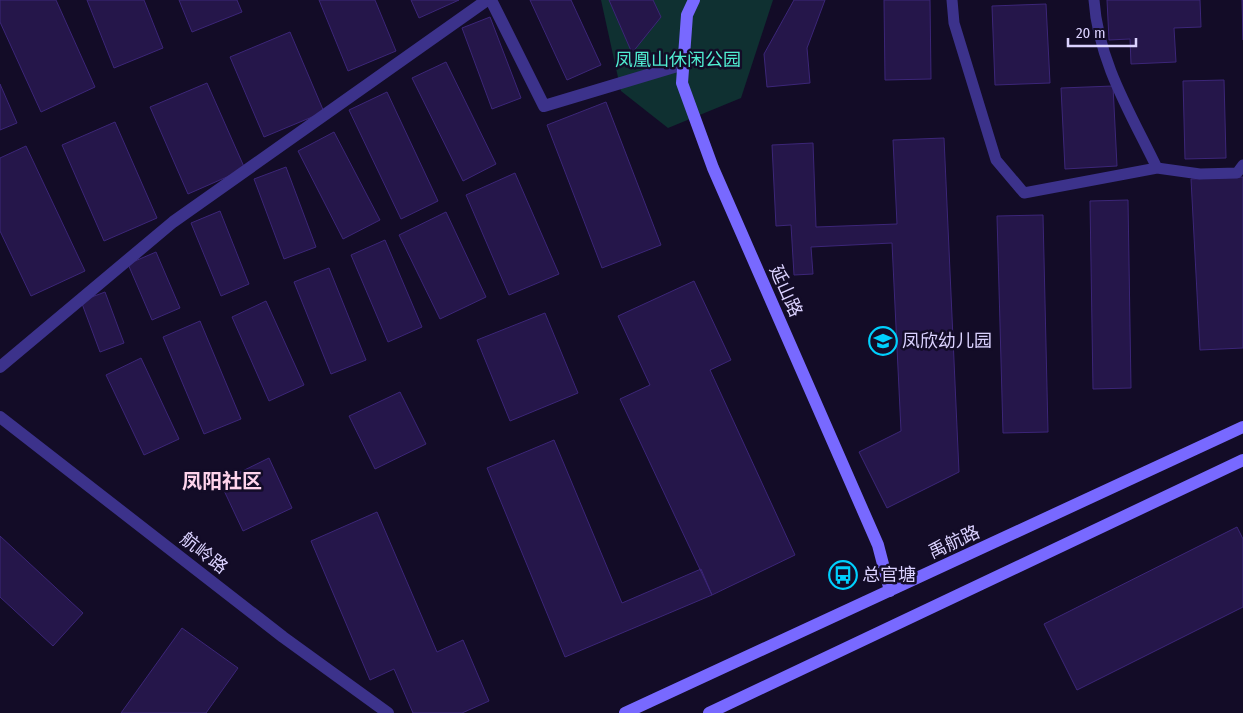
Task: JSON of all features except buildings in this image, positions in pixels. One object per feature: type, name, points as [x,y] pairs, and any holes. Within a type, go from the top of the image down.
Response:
[{"type":"main road","name":"延山路","points":[[694,0],[687,14],[682,82],[713,168],[878,544],[890,591]]},
{"type":"main road","name":"禹航路","points":[[625,713],[1243,426]]},
{"type":"main road","points":[[709,713],[1243,460]]},
{"type":"street","points":[[0,367],[173,222],[489,0],[544,106],[684,64]]},
{"type":"street","name":"航岭路","points":[[0,417],[283,637],[388,713]]},
{"type":"lane","points":[[952,0],[954,23],[996,160],[1024,193],[1157,168],[1200,174],[1237,173],[1243,165]]},
{"type":"lane","points":[[1094,0],[1096,26],[1110,72],[1157,168]]},
{"type":"green space","name":"凤凰山休闲公园","points":[[601,0],[773,0],[741,98],[668,128],[621,91]]},
{"type":"place","name":"凤欣幼儿园","points":[[883,341]]},
{"type":"place","name":"总官塘","points":[[843,575]]},
{"type":"district","name":"凤阳社区","points":[[222,481]]}]
